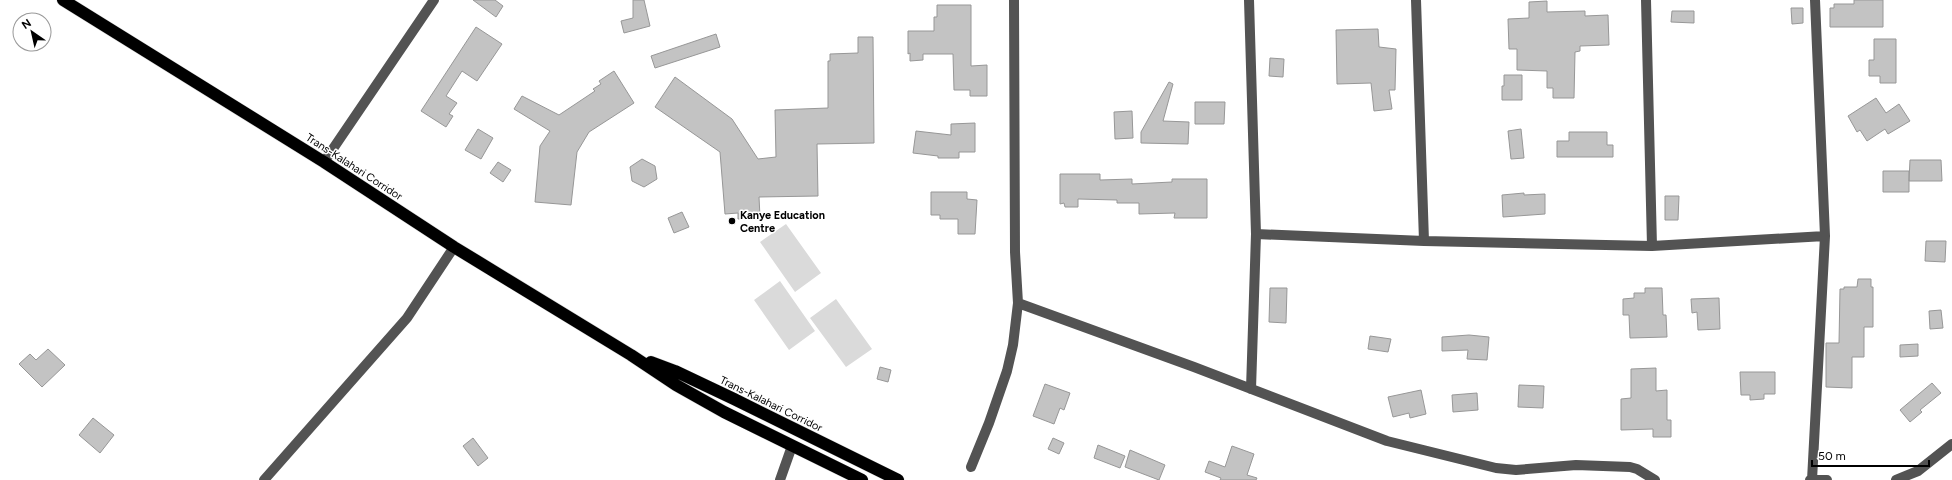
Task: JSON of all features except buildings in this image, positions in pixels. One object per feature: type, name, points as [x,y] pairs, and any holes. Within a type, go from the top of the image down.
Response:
[{"type":"highway","name":"Trans-Kalahari Corridor","points":[[64,0],[324,162],[454,247],[631,355],[676,385],[724,412],[862,480]]},
{"type":"highway","name":"Trans-Kalahari Corridor","points":[[631,355],[675,371],[898,480]]},
{"type":"street","points":[[324,162],[434,0]]},
{"type":"street","points":[[970,467],[989,423],[1007,371],[1013,345],[1018,303],[1015,252],[1014,0]]},
{"type":"street","points":[[1249,0],[1256,234],[1251,388]]},
{"type":"street","points":[[1416,0],[1424,241]]},
{"type":"street","points":[[1646,0],[1652,246]]},
{"type":"street","points":[[1815,0],[1825,236],[1811,480],[1827,480]]},
{"type":"street","points":[[1256,234],[1424,241],[1652,246],[1825,236]]},
{"type":"street","points":[[264,480],[407,318],[454,247]]},
{"type":"street","points":[[1018,303],[1251,388],[1387,441],[1496,468],[1516,470],[1576,464],[1630,467],[1637,469],[1655,480]]},
{"type":"street","points":[[1896,480],[1918,471],[1952,444]]},
{"type":"street","points":[[780,480],[792,446]]},
{"type":"shaded area","points":[[786,224],[821,273],[795,292],[760,242]]},
{"type":"shaded area","points":[[780,281],[815,331],[789,350],[754,300]]},
{"type":"shaded area","points":[[836,299],[872,349],[846,367],[810,318]]},
{"type":"place","name":"Kanye Education Centre","points":[[732,221]]}]
